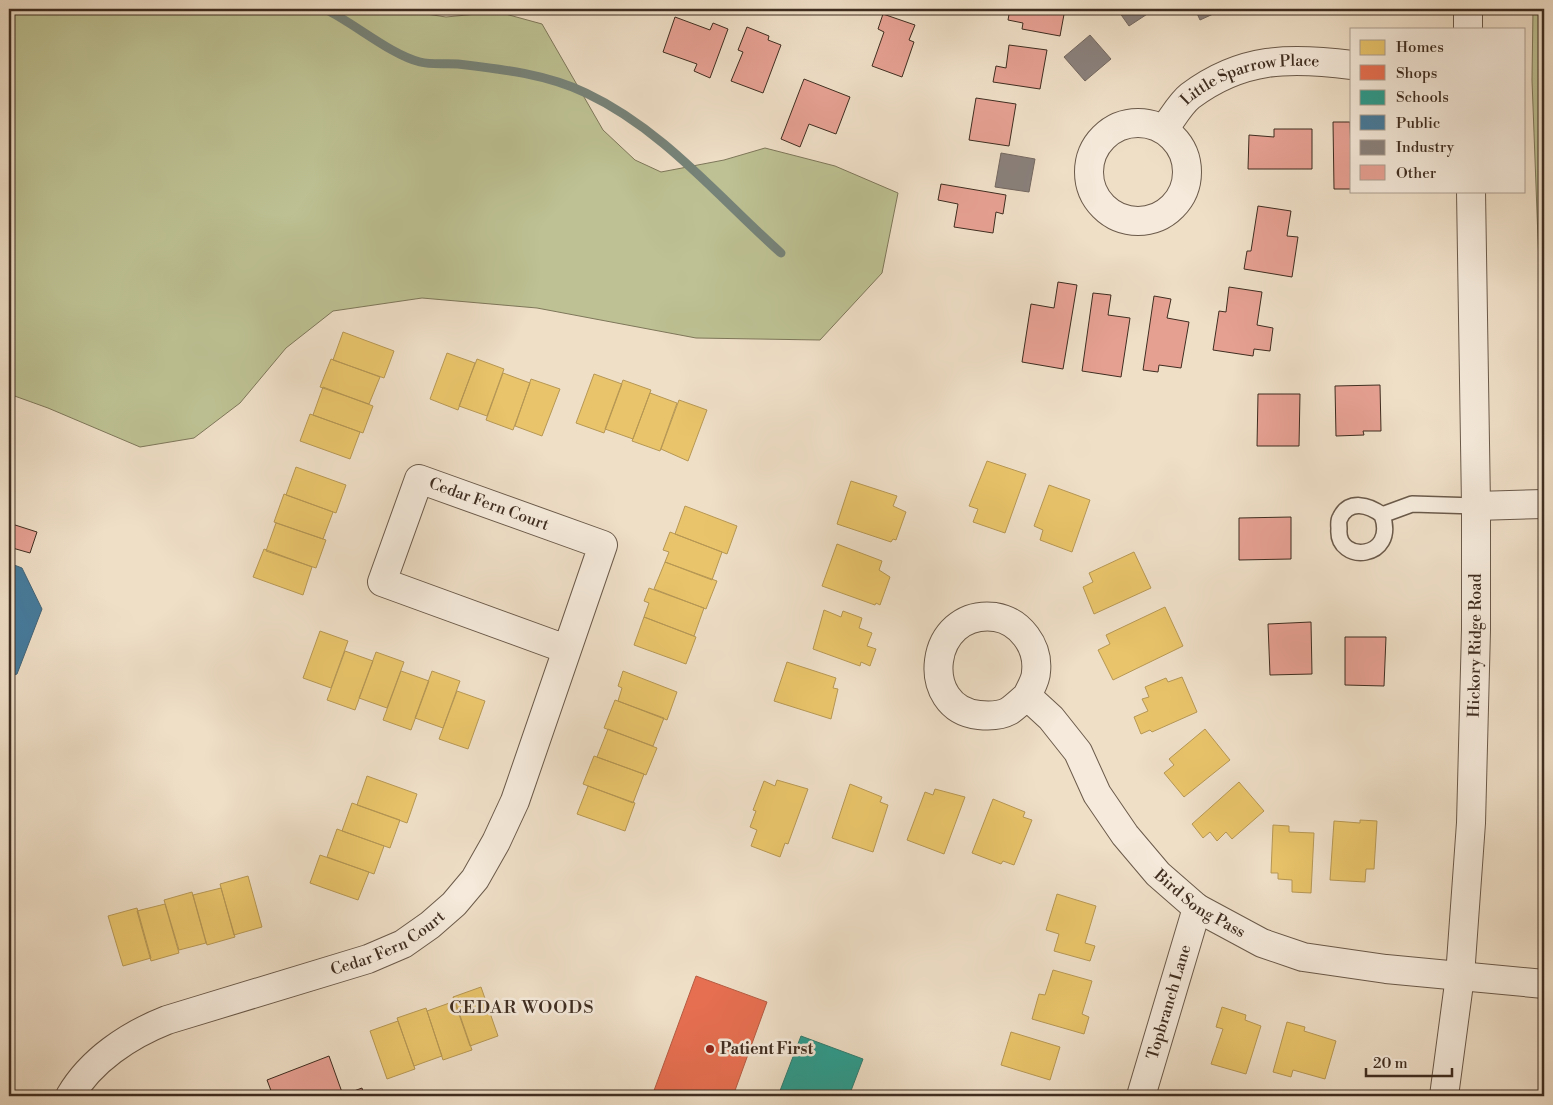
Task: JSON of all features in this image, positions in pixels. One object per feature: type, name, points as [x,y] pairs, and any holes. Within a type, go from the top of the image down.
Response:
[{"type":"street","points":[[1468,9],[1468,28]]},
{"type":"street","name":"Little Sparrow Place","points":[[1164,129],[1189,97],[1248,66],[1276,61],[1318,61],[1350,65]]},
{"type":"street","name":"Hickory Ridge Road","points":[[1444,1096],[1460,976],[1470,824],[1476,630],[1471,192]]},
{"type":"street","name":"Cedar Fern Court","points":[[70,1096],[76,1085],[95,1065],[141,1030],[167,1020],[368,959],[403,944],[430,925],[454,904],[475,879],[496,842],[514,802],[603,545],[419,479],[382,582],[566,649]]},
{"type":"street","points":[[1476,506],[1544,504]]},
{"type":"street","name":"Bird Song Pass","points":[[1027,696],[1051,718],[1078,752],[1097,794],[1125,835],[1158,874],[1197,908],[1262,943],[1303,957],[1353,965],[1544,984]]},
{"type":"street","name":"Topbranch Lane","points":[[1141,1096],[1197,908]]},
{"type":"lane","points":[[1382,515],[1412,504],[1476,506]]},
{"type":"green space","points":[[9,9],[394,9],[446,17],[498,12],[542,24],[603,130],[635,160],[661,172],[724,160],[765,148],[835,166],[898,193],[882,273],[820,340],[696,338],[537,308],[422,298],[333,311],[286,348],[240,403],[194,438],[140,447],[48,408],[9,394]]},
{"type":"green space","points":[[1533,9],[1544,9],[1544,397],[1532,80]]},
{"type":"building: Homes","points":[[343,332],[394,351],[384,378],[333,360]]},
{"type":"building: Homes","points":[[447,353],[475,363],[458,410],[430,399]]},
{"type":"building: Homes","points":[[331,359],[380,377],[369,404],[320,387]]},
{"type":"building: Homes","points":[[477,359],[504,369],[487,416],[459,406]]},
{"type":"building: Homes","points":[[503,373],[530,383],[513,430],[486,420]]},
{"type":"building: Homes","points":[[594,374],[622,384],[604,433],[576,423]]},
{"type":"building: Homes","points":[[531,379],[560,389],[542,436],[515,426]]},
{"type":"building: Homes","points":[[623,380],[651,390],[633,439],[605,429]]},
{"type":"building: Homes","points":[[323,387],[373,406],[363,433],[313,415]]},
{"type":"building: Homes","points":[[650,393],[677,403],[660,451],[632,441]]},
{"type":"building: Homes","points":[[679,400],[707,410],[688,461],[661,449]]},
{"type":"building: Homes","points":[[310,414],[360,432],[350,459],[300,441]]},
{"type":"building: Homes","points":[[987,461],[1026,474],[1005,533],[973,522],[978,509],[969,506]]},
{"type":"building: Homes","points":[[296,467],[346,485],[336,513],[286,495]]},
{"type":"building: Homes","points":[[851,481],[897,496],[893,506],[906,512],[896,540],[893,539],[891,542],[837,524]]},
{"type":"building: Homes","points":[[1049,485],[1090,500],[1072,552],[1040,540],[1043,530],[1034,526]]},
{"type":"building: Homes","points":[[284,494],[333,512],[323,539],[274,522]]},
{"type":"building: Homes","points":[[685,506],[737,526],[727,554],[675,534]]},
{"type":"building: Homes","points":[[276,523],[326,540],[316,568],[266,551]]},
{"type":"building: Homes","points":[[670,532],[722,552],[712,580],[665,562],[669,552],[663,550]]},
{"type":"building: Homes","points":[[837,544],[882,561],[879,570],[890,577],[880,605],[876,603],[875,605],[822,586]]},
{"type":"building: Homes","points":[[264,549],[312,567],[303,595],[253,577]]},
{"type":"building: Homes","points":[[1134,552],[1151,588],[1094,614],[1083,587],[1093,582],[1089,573]]},
{"type":"building: Homes","points":[[665,562],[717,581],[706,609],[654,589]]},
{"type":"building: Homes","points":[[649,588],[704,608],[694,636],[644,617],[649,603],[644,601]]},
{"type":"building: Homes","points":[[1165,607],[1183,646],[1113,680],[1098,650],[1110,644],[1106,635]]},
{"type":"building: Homes","points":[[824,610],[841,617],[843,611],[862,618],[859,628],[872,633],[867,646],[876,649],[870,666],[861,662],[860,666],[813,649]]},
{"type":"building: Homes","points":[[644,617],[696,637],[686,664],[634,645]]},
{"type":"building: Homes","points":[[320,631],[348,641],[331,688],[303,678]]},
{"type":"building: Homes","points":[[345,651],[373,661],[355,710],[327,700]]},
{"type":"building: Homes","points":[[376,652],[404,662],[387,708],[359,698]]},
{"type":"building: Homes","points":[[787,662],[836,678],[833,688],[838,689],[831,719],[774,701]]},
{"type":"building: Homes","points":[[401,671],[429,681],[411,730],[383,720]]},
{"type":"building: Homes","points":[[432,671],[460,681],[443,728],[415,718]]},
{"type":"building: Homes","points":[[623,671],[677,692],[667,720],[618,701],[622,688],[618,686]]},
{"type":"building: Homes","points":[[1182,677],[1197,712],[1152,732],[1150,730],[1141,734],[1134,717],[1148,711],[1142,699],[1149,697],[1145,687],[1166,678],[1168,682]]},
{"type":"building: Homes","points":[[457,691],[485,701],[468,749],[439,739]]},
{"type":"building: Homes","points":[[615,700],[664,718],[653,746],[604,728]]},
{"type":"building: Homes","points":[[608,729],[657,748],[646,775],[597,757]]},
{"type":"building: Homes","points":[[1205,729],[1230,760],[1184,797],[1164,773],[1174,765],[1169,759]]},
{"type":"building: Homes","points":[[594,756],[644,774],[633,803],[583,784]]},
{"type":"building: Homes","points":[[367,776],[417,794],[407,823],[357,805]]},
{"type":"building: Homes","points":[[777,780],[808,789],[788,844],[785,843],[780,857],[751,846],[757,830],[750,827],[756,811],[753,810],[764,781],[775,786]]},
{"type":"building: Homes","points":[[1239,782],[1264,811],[1232,839],[1226,832],[1217,841],[1210,832],[1203,838],[1192,824]]},
{"type":"building: Homes","points":[[850,784],[882,797],[880,802],[888,805],[873,852],[832,838]]},
{"type":"building: Homes","points":[[588,786],[635,803],[625,831],[577,814]]},
{"type":"building: Homes","points":[[935,789],[965,797],[944,854],[907,840],[925,792],[933,795]]},
{"type":"building: Homes","points":[[993,799],[1025,812],[1023,817],[1032,820],[1014,865],[1003,861],[1001,864],[972,853]]},
{"type":"building: Homes","points":[[352,803],[400,820],[390,848],[342,831]]},
{"type":"building: Homes","points":[[1360,820],[1377,821],[1374,869],[1366,869],[1365,882],[1330,880],[1334,821],[1360,823]]},
{"type":"building: Homes","points":[[1273,825],[1289,826],[1289,832],[1314,833],[1311,893],[1292,892],[1292,880],[1278,879],[1278,873],[1271,873]]},
{"type":"building: Homes","points":[[337,829],[384,846],[374,874],[327,857]]},
{"type":"building: Homes","points":[[320,855],[369,872],[358,900],[310,883]]},
{"type":"building: Homes","points":[[248,876],[262,927],[234,935],[220,884]]},
{"type":"building: Homes","points":[[221,888],[235,937],[207,945],[193,895]]},
{"type":"building: Homes","points":[[192,892],[206,943],[179,950],[164,900]]},
{"type":"building: Homes","points":[[1057,894],[1096,906],[1085,943],[1095,946],[1090,961],[1054,951],[1059,934],[1046,930]]},
{"type":"building: Homes","points":[[165,904],[179,953],[151,961],[137,911]]},
{"type":"building: Homes","points":[[137,908],[151,958],[123,966],[108,916]]},
{"type":"building: Homes","points":[[1053,970],[1092,981],[1082,1014],[1089,1017],[1084,1034],[1032,1019],[1039,994],[1045,995]]},
{"type":"building: Homes","points":[[481,987],[498,1036],[470,1046],[453,997]]},
{"type":"building: Homes","points":[[455,1001],[472,1050],[443,1060],[427,1011]]},
{"type":"building: Homes","points":[[1222,1007],[1246,1015],[1245,1020],[1261,1026],[1246,1074],[1211,1064],[1223,1029],[1216,1027]]},
{"type":"building: Homes","points":[[426,1008],[442,1056],[414,1066],[397,1018]]},
{"type":"building: Homes","points":[[398,1021],[415,1069],[387,1079],[370,1031]]},
{"type":"building: Homes","points":[[1287,1022],[1305,1027],[1304,1031],[1336,1041],[1325,1079],[1293,1070],[1291,1077],[1273,1072]]},
{"type":"building: Homes","points":[[1011,1032],[1060,1047],[1050,1080],[1001,1065]]},
{"type":"building: Shops","name":"Patient First","points":[[696,976],[767,1002],[733,1096],[652,1096]]},
{"type":"building: Schools","points":[[801,1036],[863,1059],[849,1096],[778,1096]]},
{"type":"building: Public","points":[[9,563],[22,568],[42,609],[17,674],[9,677]]},
{"type":"building: Industry","points":[[1117,9],[1155,9],[1129,26]]},
{"type":"building: Industry","points":[[1195,9],[1224,9],[1200,20]]},
{"type":"building: Industry","points":[[1090,35],[1111,59],[1085,81],[1064,57]]},
{"type":"building: Industry","points":[[1001,153],[1035,159],[1029,192],[995,187]]},
{"type":"building: Other","points":[[1010,9],[1065,9],[1060,36],[1022,29],[1023,23],[1008,20]]},
{"type":"building: Other","points":[[883,14],[915,25],[909,40],[914,42],[902,77],[872,66],[884,32],[878,29]]},
{"type":"building: Other","points":[[675,17],[710,30],[713,23],[728,29],[710,78],[694,71],[697,64],[663,52]]},
{"type":"building: Other","points":[[747,27],[769,36],[768,40],[781,45],[763,93],[731,81],[743,52],[738,50]]},
{"type":"building: Other","points":[[1009,45],[1047,50],[1040,89],[993,82],[996,66],[1006,68]]},
{"type":"building: Other","points":[[804,79],[850,97],[836,134],[809,124],[800,147],[781,139]]},
{"type":"building: Other","points":[[976,98],[1016,104],[1009,146],[969,140]]},
{"type":"building: Other","points":[[1333,122],[1350,122],[1350,189],[1334,189]]},
{"type":"building: Other","points":[[1274,129],[1312,129],[1312,169],[1248,169],[1249,135],[1274,137]]},
{"type":"building: Other","points":[[941,184],[1006,195],[1003,214],[996,212],[993,233],[954,227],[958,204],[938,200]]},
{"type":"building: Other","points":[[1258,206],[1291,211],[1287,236],[1298,237],[1292,277],[1244,269],[1247,251],[1251,251]]},
{"type":"building: Other","points":[[1058,282],[1077,285],[1063,369],[1022,362],[1031,304],[1054,308]]},
{"type":"building: Other","points":[[1229,287],[1262,292],[1257,325],[1273,328],[1270,351],[1254,349],[1253,356],[1213,350],[1219,311],[1226,312]]},
{"type":"building: Other","points":[[1093,293],[1111,295],[1108,315],[1130,318],[1121,377],[1082,371]]},
{"type":"building: Other","points":[[1154,296],[1171,299],[1167,318],[1189,322],[1181,368],[1159,365],[1158,372],[1143,370]]},
{"type":"building: Other","points":[[1380,385],[1381,431],[1363,431],[1364,435],[1336,436],[1335,386]]},
{"type":"building: Other","points":[[1258,394],[1300,394],[1299,446],[1257,446]]},
{"type":"building: Other","points":[[1291,517],[1291,559],[1239,560],[1239,518]]},
{"type":"building: Other","points":[[12,524],[37,532],[30,553],[9,547]]},
{"type":"building: Other","points":[[1311,622],[1312,674],[1270,675],[1268,624]]},
{"type":"building: Other","points":[[1345,637],[1386,637],[1384,686],[1345,685]]},
{"type":"building: Other","points":[[329,1056],[343,1095],[362,1088],[364,1096],[273,1096],[267,1080]]},
{"type":"waterway","points":[[325,9],[397,53],[420,62],[458,64],[523,73],[555,81],[586,93],[614,108],[665,145],[781,253]]},
{"type":"place","name":"Patient First","points":[[710,1049]]},
{"type":"district","name":"CEDAR WOODS","points":[[522,1007]]}]
